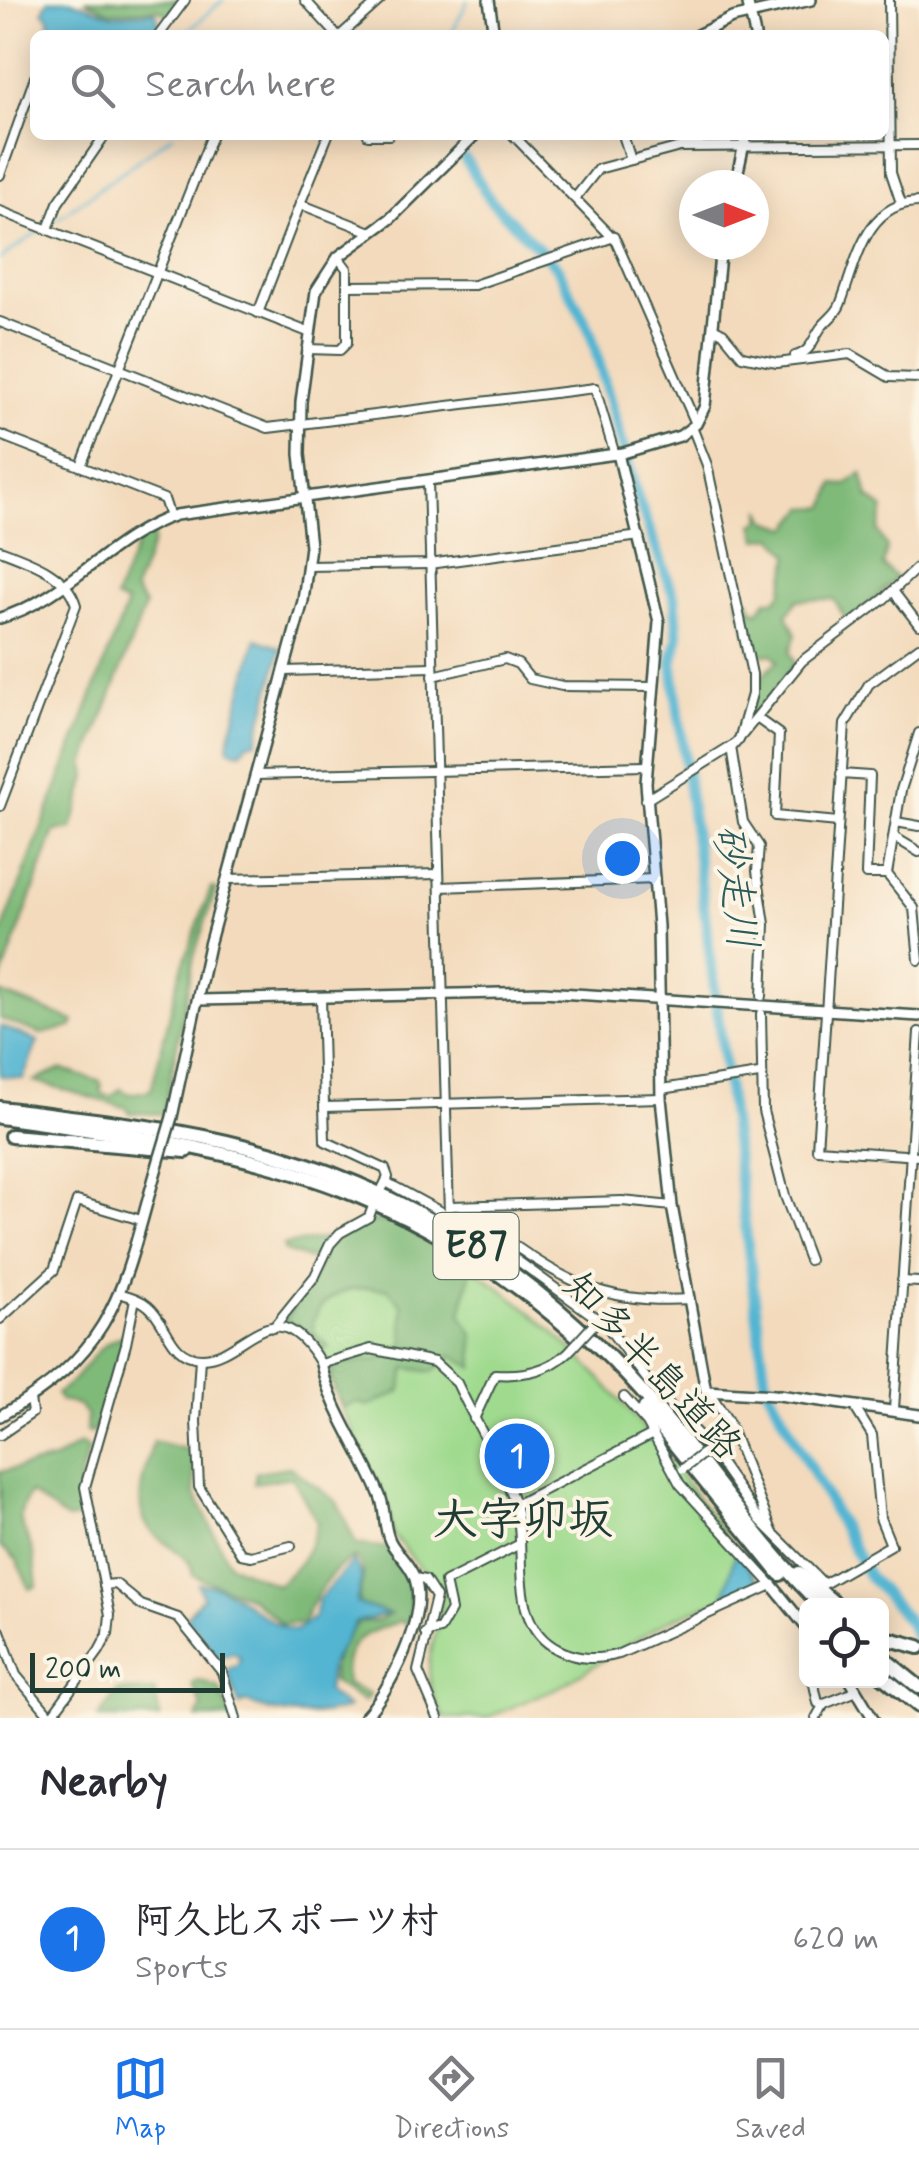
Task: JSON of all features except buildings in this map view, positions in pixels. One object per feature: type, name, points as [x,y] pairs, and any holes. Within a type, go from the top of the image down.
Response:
[{"type":"highway","name":"知多半島道路","points":[[0,1108],[121,1122],[249,1147],[333,1173],[435,1222],[509,1268],[581,1328],[647,1397],[815,1598]]},
{"type":"highway","name":"知多半島道路","points":[[0,1117],[175,1141],[282,1167],[357,1194],[432,1231],[544,1307],[640,1402],[736,1524],[803,1598]]},
{"type":"highway","points":[[10,1136],[174,1149],[282,1167]]},
{"type":"highway","points":[[742,1515],[830,1598]]},
{"type":"highway","points":[[889,1640],[919,1647]]},
{"type":"highway","points":[[889,1663],[919,1687]]},
{"type":"highway","points":[[889,1678],[919,1702]]},
{"type":"street","points":[[163,30],[184,0]]},
{"type":"street","points":[[305,0],[334,30]]},
{"type":"street","points":[[345,30],[380,0]]},
{"type":"street","points":[[490,0],[493,30]]},
{"type":"street","points":[[747,0],[754,30]]},
{"type":"street","points":[[709,30],[750,13],[810,0]]},
{"type":"street","points":[[890,0],[892,179],[900,202]]},
{"type":"street","points":[[0,174],[30,91]]},
{"type":"street","points":[[48,229],[58,203],[102,140]]},
{"type":"street","points":[[81,466],[210,140]]},
{"type":"street","points":[[258,313],[326,140]]},
{"type":"street","points":[[0,1416],[30,1399],[79,1360],[101,1331],[119,1293],[172,1117],[308,566],[300,424],[308,332],[316,291],[338,257],[420,192],[470,140]]},
{"type":"street","points":[[519,140],[614,237],[694,425],[707,465],[752,674],[752,694],[739,740]]},
{"type":"street","points":[[624,140],[630,160]]},
{"type":"street","points":[[737,170],[744,140]]},
{"type":"street","points":[[575,198],[598,170],[680,147],[744,140],[919,145]]},
{"type":"street","points":[[784,362],[805,353],[837,311],[852,267],[881,214],[900,202],[919,202]]},
{"type":"street","points":[[300,204],[371,232]]},
{"type":"street","points":[[0,210],[308,332]]},
{"type":"street","points":[[348,286],[470,286],[614,237]]},
{"type":"street","points":[[307,349],[346,346],[347,267],[338,257]]},
{"type":"street","points":[[0,618],[65,584],[122,539],[170,518],[621,454],[671,441],[694,425],[705,406],[720,260]]},
{"type":"street","points":[[0,322],[264,427],[594,388],[621,454],[658,622],[646,800],[655,879],[661,1094],[672,1206],[702,1383],[734,1433],[773,1535]]},
{"type":"street","points":[[713,328],[723,333],[742,356],[784,362],[850,354],[888,377],[919,378]]},
{"type":"street","points":[[0,435],[164,499],[170,518]]},
{"type":"street","points":[[428,481],[449,1210]]},
{"type":"street","points":[[308,566],[430,564],[640,536]]},
{"type":"street","points":[[0,550],[50,572],[65,584],[76,606],[0,806]]},
{"type":"street","points":[[646,800],[731,747],[802,661],[893,591],[919,566]]},
{"type":"street","points":[[893,591],[919,625]]},
{"type":"street","points":[[915,1155],[818,1149],[845,724],[859,694],[919,647]]},
{"type":"street","points":[[284,671],[433,672],[504,659],[518,664],[528,678],[562,686],[654,686]]},
{"type":"street","points":[[758,719],[780,734],[775,816],[838,822]]},
{"type":"street","points":[[887,874],[919,733]]},
{"type":"street","points":[[731,747],[743,822],[759,846],[757,871],[764,924],[762,996]]},
{"type":"street","points":[[256,776],[646,766]]},
{"type":"street","points":[[841,774],[870,776],[866,874],[887,874],[911,902],[919,960]]},
{"type":"street","points":[[896,822],[919,826]]},
{"type":"street","points":[[894,838],[919,852]]},
{"type":"street","points":[[229,878],[439,874]]},
{"type":"street","points":[[440,887],[655,879]]},
{"type":"street","points":[[199,1000],[544,992],[919,1016]]},
{"type":"street","points":[[320,998],[328,1146],[381,1166],[387,1172],[384,1184],[449,1210],[596,1321],[710,1448],[773,1535],[824,1584],[891,1545],[880,1518],[872,1435],[858,1411]]},
{"type":"street","points":[[761,1014],[759,1074],[785,1196],[809,1260]]},
{"type":"street","points":[[894,1410],[915,1155],[919,1032]]},
{"type":"street","points":[[325,1107],[661,1094],[759,1074]]},
{"type":"street","points":[[0,1319],[54,1270],[77,1201],[141,1220]]},
{"type":"street","points":[[449,1210],[622,1201],[672,1206]]},
{"type":"street","points":[[273,1328],[315,1276],[330,1244],[369,1217],[373,1206]]},
{"type":"street","points":[[478,1232],[484,1224],[568,1282],[629,1296],[690,1299]]},
{"type":"street","points":[[902,1281],[919,1282]]},
{"type":"street","points":[[119,1293],[152,1310],[175,1346],[200,1358],[214,1355],[256,1331],[273,1328],[304,1340],[321,1364],[336,1409],[379,1494],[389,1540],[415,1578],[416,1609],[402,1653],[389,1685],[364,1718]]},
{"type":"street","points":[[0,1632],[3,1652],[16,1675],[51,1718],[108,1634],[104,1584],[86,1480],[126,1344],[135,1299]]},
{"type":"street","points":[[474,1419],[495,1374],[526,1374],[563,1357],[596,1321]]},
{"type":"street","points":[[321,1364],[362,1349],[434,1362],[456,1383],[515,1504],[521,1585],[534,1628],[549,1645],[583,1658],[618,1654],[772,1585]]},
{"type":"street","points":[[200,1358],[196,1421],[203,1498],[240,1554],[251,1556],[291,1546]]},
{"type":"street","points":[[710,1394],[773,1395],[919,1415]]},
{"type":"street","points":[[624,1396],[678,1472],[799,1619]]},
{"type":"street","points":[[0,1435],[32,1413],[30,1399]]},
{"type":"street","points":[[515,1504],[652,1434]]},
{"type":"street","points":[[678,1472],[710,1448]]},
{"type":"street","points":[[425,1633],[440,1629],[450,1610],[445,1582],[520,1544]]},
{"type":"street","points":[[415,1578],[425,1580],[436,1597],[436,1610],[425,1633],[419,1678],[438,1718]]},
{"type":"street","points":[[104,1584],[116,1584],[141,1606],[178,1618],[222,1672],[236,1718]]},
{"type":"street","points":[[815,1688],[818,1703],[824,1704],[857,1691]]},
{"type":"street","points":[[855,1688],[873,1718]]},
{"type":"street","points":[[816,1718],[824,1704]]},
{"type":"green space","points":[[85,0],[179,0],[168,16],[158,9],[110,12]]},
{"type":"green space","points":[[862,473],[868,497],[884,509],[878,531],[887,548],[883,566],[897,578],[848,623],[834,599],[797,600],[787,615],[796,634],[790,652],[795,663],[756,717],[749,713],[761,676],[778,661],[772,654],[753,654],[738,598],[749,600],[754,611],[759,611],[767,600],[775,600],[782,592],[790,555],[774,537],[758,539],[754,524],[761,520],[762,510],[767,521],[789,528],[805,508],[826,507],[834,484],[846,485]]},
{"type":"green space","points":[[153,529],[153,543],[134,590],[145,606],[85,764],[87,777],[72,829],[55,831],[0,983],[0,937],[127,604],[115,599],[140,537]]},
{"type":"green space","points":[[211,888],[216,889],[194,955],[164,1114],[130,1113],[127,1108],[34,1081],[61,1069],[101,1082],[102,1094],[111,1097],[120,1089],[130,1094],[151,1090],[179,976]]},
{"type":"green space","points":[[0,993],[74,1021],[72,1027],[41,1034],[0,1019]]},
{"type":"green space","points":[[377,1216],[442,1249],[499,1287],[549,1328],[637,1420],[761,1583],[665,1622],[561,1686],[487,1718],[444,1718],[435,1700],[429,1670],[443,1595],[393,1535],[389,1505],[343,1411],[321,1349],[302,1329],[281,1320]]},
{"type":"green space","points":[[394,1221],[471,1269],[461,1314],[473,1334],[474,1368],[452,1355],[433,1372],[406,1368],[400,1392],[368,1406],[356,1402],[343,1408],[330,1379],[337,1364],[377,1360],[404,1346],[402,1305],[388,1289],[353,1289],[333,1296],[312,1323],[314,1332],[329,1347],[320,1351],[306,1332],[286,1321],[323,1259],[319,1254],[308,1259],[285,1251],[283,1245],[336,1237],[366,1223]]},
{"type":"green space","points":[[122,1336],[125,1343],[93,1433],[86,1432],[87,1416],[79,1405],[61,1401],[56,1394],[74,1380],[95,1354]]},
{"type":"green space","points":[[153,1441],[193,1451],[195,1494],[229,1564],[277,1585],[303,1557],[317,1522],[292,1477],[254,1483],[256,1472],[290,1467],[337,1502],[356,1544],[388,1548],[408,1584],[410,1613],[408,1625],[401,1621],[367,1634],[347,1656],[346,1684],[370,1695],[364,1702],[332,1681],[336,1657],[359,1622],[378,1621],[390,1614],[359,1604],[363,1569],[356,1557],[331,1576],[302,1623],[282,1624],[251,1598],[193,1575],[186,1559],[149,1528],[141,1510],[141,1490]]},
{"type":"green space","points":[[80,1444],[88,1449],[79,1482],[82,1518],[67,1520],[30,1493],[21,1511],[37,1586],[30,1589],[17,1560],[0,1546],[0,1472],[54,1460]]},
{"type":"green space","points":[[199,1681],[219,1688],[232,1718],[197,1718],[202,1707],[192,1684]]},
{"type":"green space","points":[[118,1691],[155,1691],[160,1718],[98,1718]]},
{"type":"water","points":[[48,0],[71,0],[112,15],[156,12],[159,24],[156,30],[49,30],[49,17],[43,12]]},
{"type":"water","points":[[256,639],[281,648],[257,741],[248,743],[241,752],[229,749],[228,744]]},
{"type":"water","points":[[0,1026],[38,1041],[23,1079],[0,1076]]},
{"type":"water","points":[[739,1553],[761,1586],[724,1596],[735,1554]]},
{"type":"water","points":[[354,1560],[362,1577],[356,1603],[388,1614],[356,1622],[330,1665],[327,1692],[348,1708],[297,1714],[270,1711],[246,1702],[239,1705],[227,1670],[238,1664],[240,1657],[234,1653],[218,1657],[186,1617],[203,1597],[198,1584],[224,1590],[273,1622],[296,1630],[314,1617],[318,1600]]},
{"type":"waterway","points":[[190,30],[223,0]]},
{"type":"waterway","points":[[453,30],[468,0]]},
{"type":"waterway","points":[[57,219],[166,140]]},
{"type":"waterway","name":"砂走川","points":[[465,159],[491,201],[557,267],[590,331],[637,496],[675,599],[678,637],[672,662],[766,1385],[868,1575],[910,1623],[915,1636]]},
{"type":"waterway","points":[[0,259],[42,229]]},
{"type":"place","name":"阿久比スポーツ村","points":[[517,1456]]},
{"type":"district","name":"大字卯坂","points":[[523,1521]]}]
